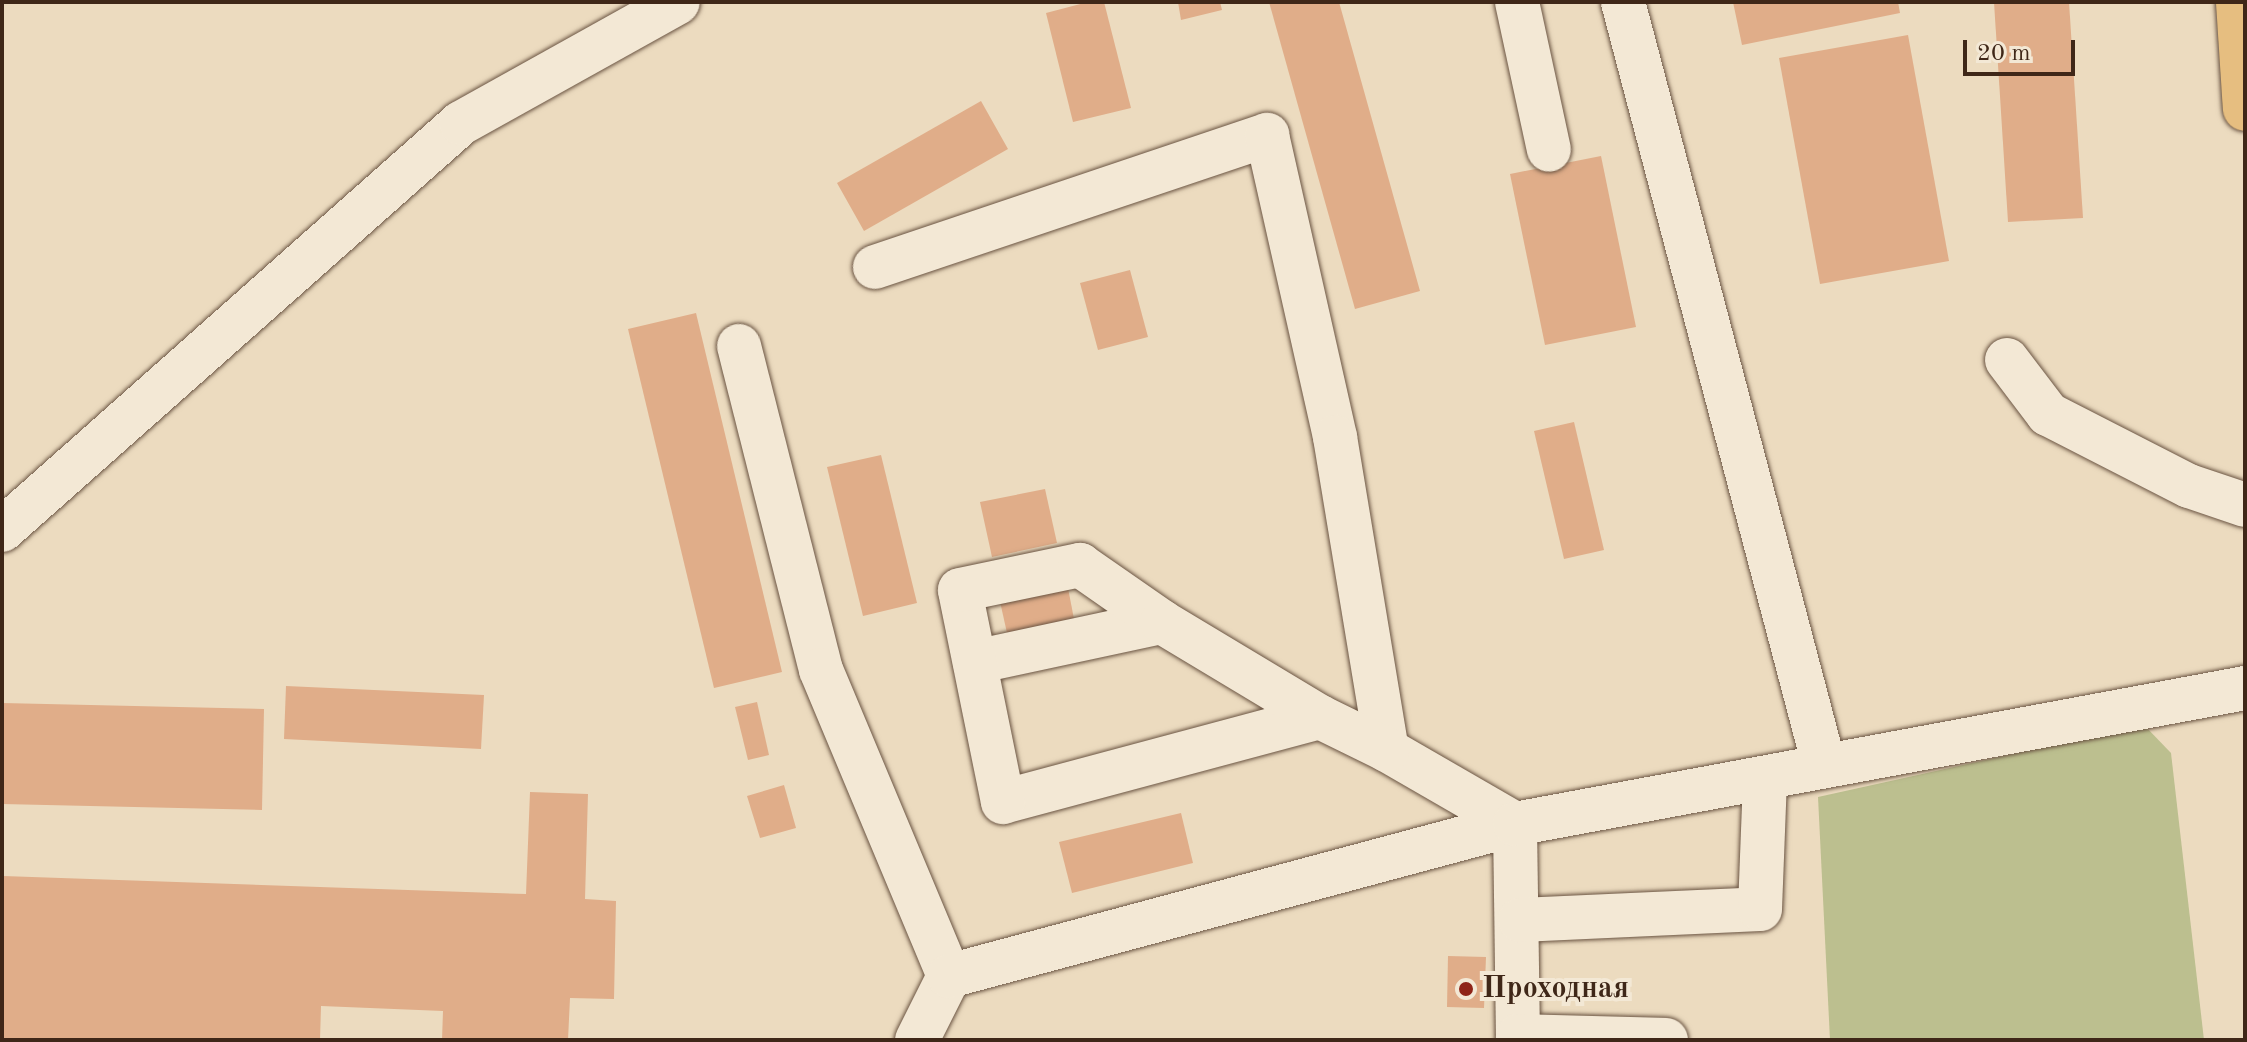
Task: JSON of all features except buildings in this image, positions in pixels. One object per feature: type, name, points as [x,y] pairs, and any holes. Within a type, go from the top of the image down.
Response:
[{"type":"main road","points":[[2238,2],[2245,109]]},
{"type":"street","points":[[2,530],[461,123],[678,2]]},
{"type":"street","points":[[1517,2],[1549,150]]},
{"type":"street","points":[[1623,2],[1824,765]]},
{"type":"street","points":[[875,267],[1267,135],[1335,437],[1387,750]]},
{"type":"street","points":[[739,346],[821,670],[949,976]]},
{"type":"street","points":[[2007,360],[2048,414],[2189,486],[2245,505]]},
{"type":"street","points":[[1320,717],[1003,802],[960,590],[1080,565],[1162,622],[1320,717],[1387,750],[1515,824]]},
{"type":"street","points":[[975,662],[1162,622]]},
{"type":"street","points":[[917,1040],[949,976],[1515,824],[1765,780],[1824,765],[2245,688]]},
{"type":"street","points":[[1520,920],[1760,909],[1765,780]]},
{"type":"street","points":[[1515,824],[1520,920],[1518,1038],[1666,1040]]},
{"type":"green space","points":[[2144,725],[2171,753],[2204,1040],[1830,1040],[1818,797]]},
{"type":"place","name":"Проходная","points":[[1466,989]]}]
